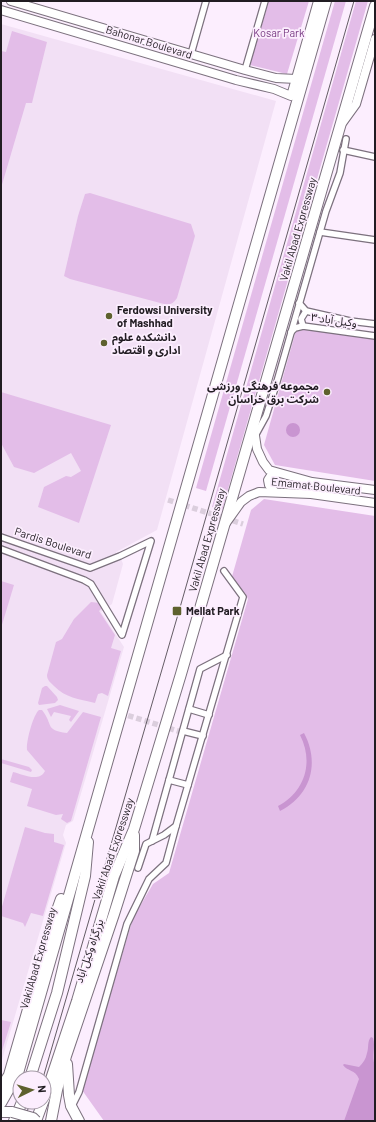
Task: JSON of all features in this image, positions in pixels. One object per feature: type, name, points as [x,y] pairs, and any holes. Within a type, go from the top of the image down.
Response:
[{"type":"highway","name":"Vakil Abad Expressway","points":[[33,1070],[57,993],[85,876],[91,816],[326,1]]},
{"type":"highway","name":"Vakil Abad Expressway","points":[[52,1075],[77,1001],[114,876],[134,829],[224,527],[375,6]]},
{"type":"highway","points":[[305,46],[315,40]]},
{"type":"highway","points":[[1,1088],[9,1075],[55,916],[91,816]]},
{"type":"highway","name":"VakilAbad Expressway","points":[[1,1103],[18,1073],[91,816]]},
{"type":"highway","name":"بزرگراه وکیل آباد","points":[[66,1056],[134,851],[134,829]]},
{"type":"highway","points":[[66,1056],[71,1106],[79,1121]]},
{"type":"highway","points":[[52,1121],[57,1090],[66,1056]]},
{"type":"highway","name":"Vakil Abad Expressway","points":[[36,1121],[40,1110]]},
{"type":"highway","points":[[1,1112],[13,1116],[33,1118],[36,1121]]},
{"type":"street","name":"Bahonar Boulevard","points":[[1,10],[155,56],[274,89],[291,96],[296,79],[276,78],[245,70],[11,1]]},
{"type":"street","points":[[191,54],[206,1]]},
{"type":"street","points":[[245,70],[265,1]]},
{"type":"street","points":[[296,79],[318,1]]},
{"type":"street","points":[[341,124],[356,104],[375,39]]},
{"type":"street","points":[[155,56],[159,45]]},
{"type":"street","points":[[274,89],[277,83],[276,78]]},
{"type":"street","points":[[254,436],[266,416],[326,211],[340,173],[346,139]]},
{"type":"street","points":[[344,150],[375,157]]},
{"type":"street","points":[[320,232],[374,240]]},
{"type":"street","points":[[299,303],[306,311],[350,321],[375,324]]},
{"type":"street","points":[[303,326],[301,320],[306,311]]},
{"type":"street","name":"۳ وکیل آباد","points":[[291,332],[295,328],[303,326],[375,336]]},
{"type":"street","name":"Emamat Boulevard","points":[[254,423],[254,436],[263,462],[269,470],[312,482],[375,490]]},
{"type":"street","points":[[274,491],[269,485],[268,480],[272,474],[277,473]]},
{"type":"street","name":"Emamat Boulevard","points":[[224,527],[241,502],[249,496],[260,492],[274,491],[311,494],[375,503]]},
{"type":"street","name":"Pardis Boulevard","points":[[1,537],[90,568],[151,541],[122,635],[91,584],[1,549]]},
{"type":"street","points":[[71,1106],[79,1092],[127,924],[149,879],[166,863],[244,597],[224,571]]},
{"type":"street","points":[[152,841],[200,669],[227,655]]},
{"type":"street","points":[[189,709],[209,715]]},
{"type":"street","points":[[183,731],[203,736]]},
{"type":"street","points":[[169,780],[188,785]]},
{"type":"street","points":[[138,868],[146,844],[176,826]]},
{"type":"shaded area","name":"Ferdowsi University of Mashhad","points":[[1,24],[276,101],[157,530],[116,552],[120,556],[123,564],[112,604],[101,612],[124,647],[73,821],[66,825],[63,835],[66,843],[1,1063]]},
{"type":"shaded area","points":[[290,423],[296,423],[300,427],[300,433],[296,437],[290,437],[286,433],[286,427]]},
{"type":"shaded area","points":[[304,733],[309,744],[311,756],[312,767],[310,777],[299,796],[291,804],[280,811],[278,806],[295,793],[301,785],[306,766],[304,745],[300,735]]},
{"type":"shaded area","points":[[371,1037],[374,1041],[373,1058],[375,1065],[375,1121],[344,1121],[359,1079],[356,1074],[343,1065],[359,1067],[366,1057],[369,1040]]},
{"type":"green space","name":"Kosar Park","points":[[269,1],[309,1],[287,74],[250,65]]},
{"type":"green space","points":[[335,1],[346,1],[206,491],[196,488]]},
{"type":"green space","points":[[356,1],[368,1],[222,510],[212,507]]},
{"type":"green space","points":[[12,31],[47,42],[32,103],[26,103],[1,188],[1,51],[6,52]]},
{"type":"green space","points":[[90,193],[191,224],[195,236],[177,298],[173,303],[164,304],[70,279],[64,276],[78,216],[85,194]]},
{"type":"green space","name":"مجموعه فرهنگی ورزشی شرکت برق خراسان","points":[[297,327],[375,339],[375,481],[275,465],[264,445]]},
{"type":"green space","points":[[1,392],[111,425],[79,523],[38,507],[44,487],[66,476],[71,477],[81,471],[71,453],[34,473],[14,467],[1,443]]},
{"type":"green space","name":"Mellat Park","points":[[264,499],[375,516],[375,1121],[104,1121],[82,1090],[133,918],[153,884],[169,873],[248,599],[245,593],[237,590],[231,580],[251,510]]},
{"type":"green space","points":[[1,581],[14,585],[1,628]]},
{"type":"green space","points":[[91,602],[99,603],[102,608],[99,611],[115,635],[111,648],[121,651],[108,696],[102,693],[98,694],[95,703],[73,698],[63,693],[50,682],[47,675],[56,642],[62,639],[74,619]]},
{"type":"green space","points":[[47,686],[58,700],[55,703],[39,705],[38,703],[42,688]]},
{"type":"green space","points":[[60,705],[79,711],[71,722],[69,720],[71,716],[54,712],[51,717],[47,709]]},
{"type":"green space","points":[[39,710],[42,710],[46,715],[52,728],[60,732],[67,733],[83,712],[101,717],[71,821],[67,823],[61,819],[63,814],[56,815],[27,806],[32,789],[10,782],[13,772],[25,776],[35,777],[42,775],[45,771],[27,750],[30,729],[34,717]]},
{"type":"green space","points":[[1,759],[29,767],[32,770],[31,772],[1,763]]},
{"type":"green space","points":[[25,827],[54,834],[54,842],[64,845],[43,916],[31,913],[25,927],[23,923],[1,916],[1,910]]},
{"type":"green space","points":[[1,1020],[11,1022],[1,1054]]},
{"type":"tunnel","points":[[168,500],[243,524]]},
{"type":"tunnel","points":[[120,713],[181,732]]},
{"type":"tram line","points":[[45,1070],[354,1]]},
{"type":"tram line","points":[[23,1121],[28,1110]]},
{"type":"place","name":"Ferdowsi University of Mashhad","points":[[109,316]]},
{"type":"place","name":"دانشکده علوم اداری و اقتصاد","points":[[104,343]]},
{"type":"place","name":"مجموعه فرهنگی ورزشی شرکت برق خراسان","points":[[327,392]]},
{"type":"place","name":"Mellat Park","points":[[177,611]]}]
